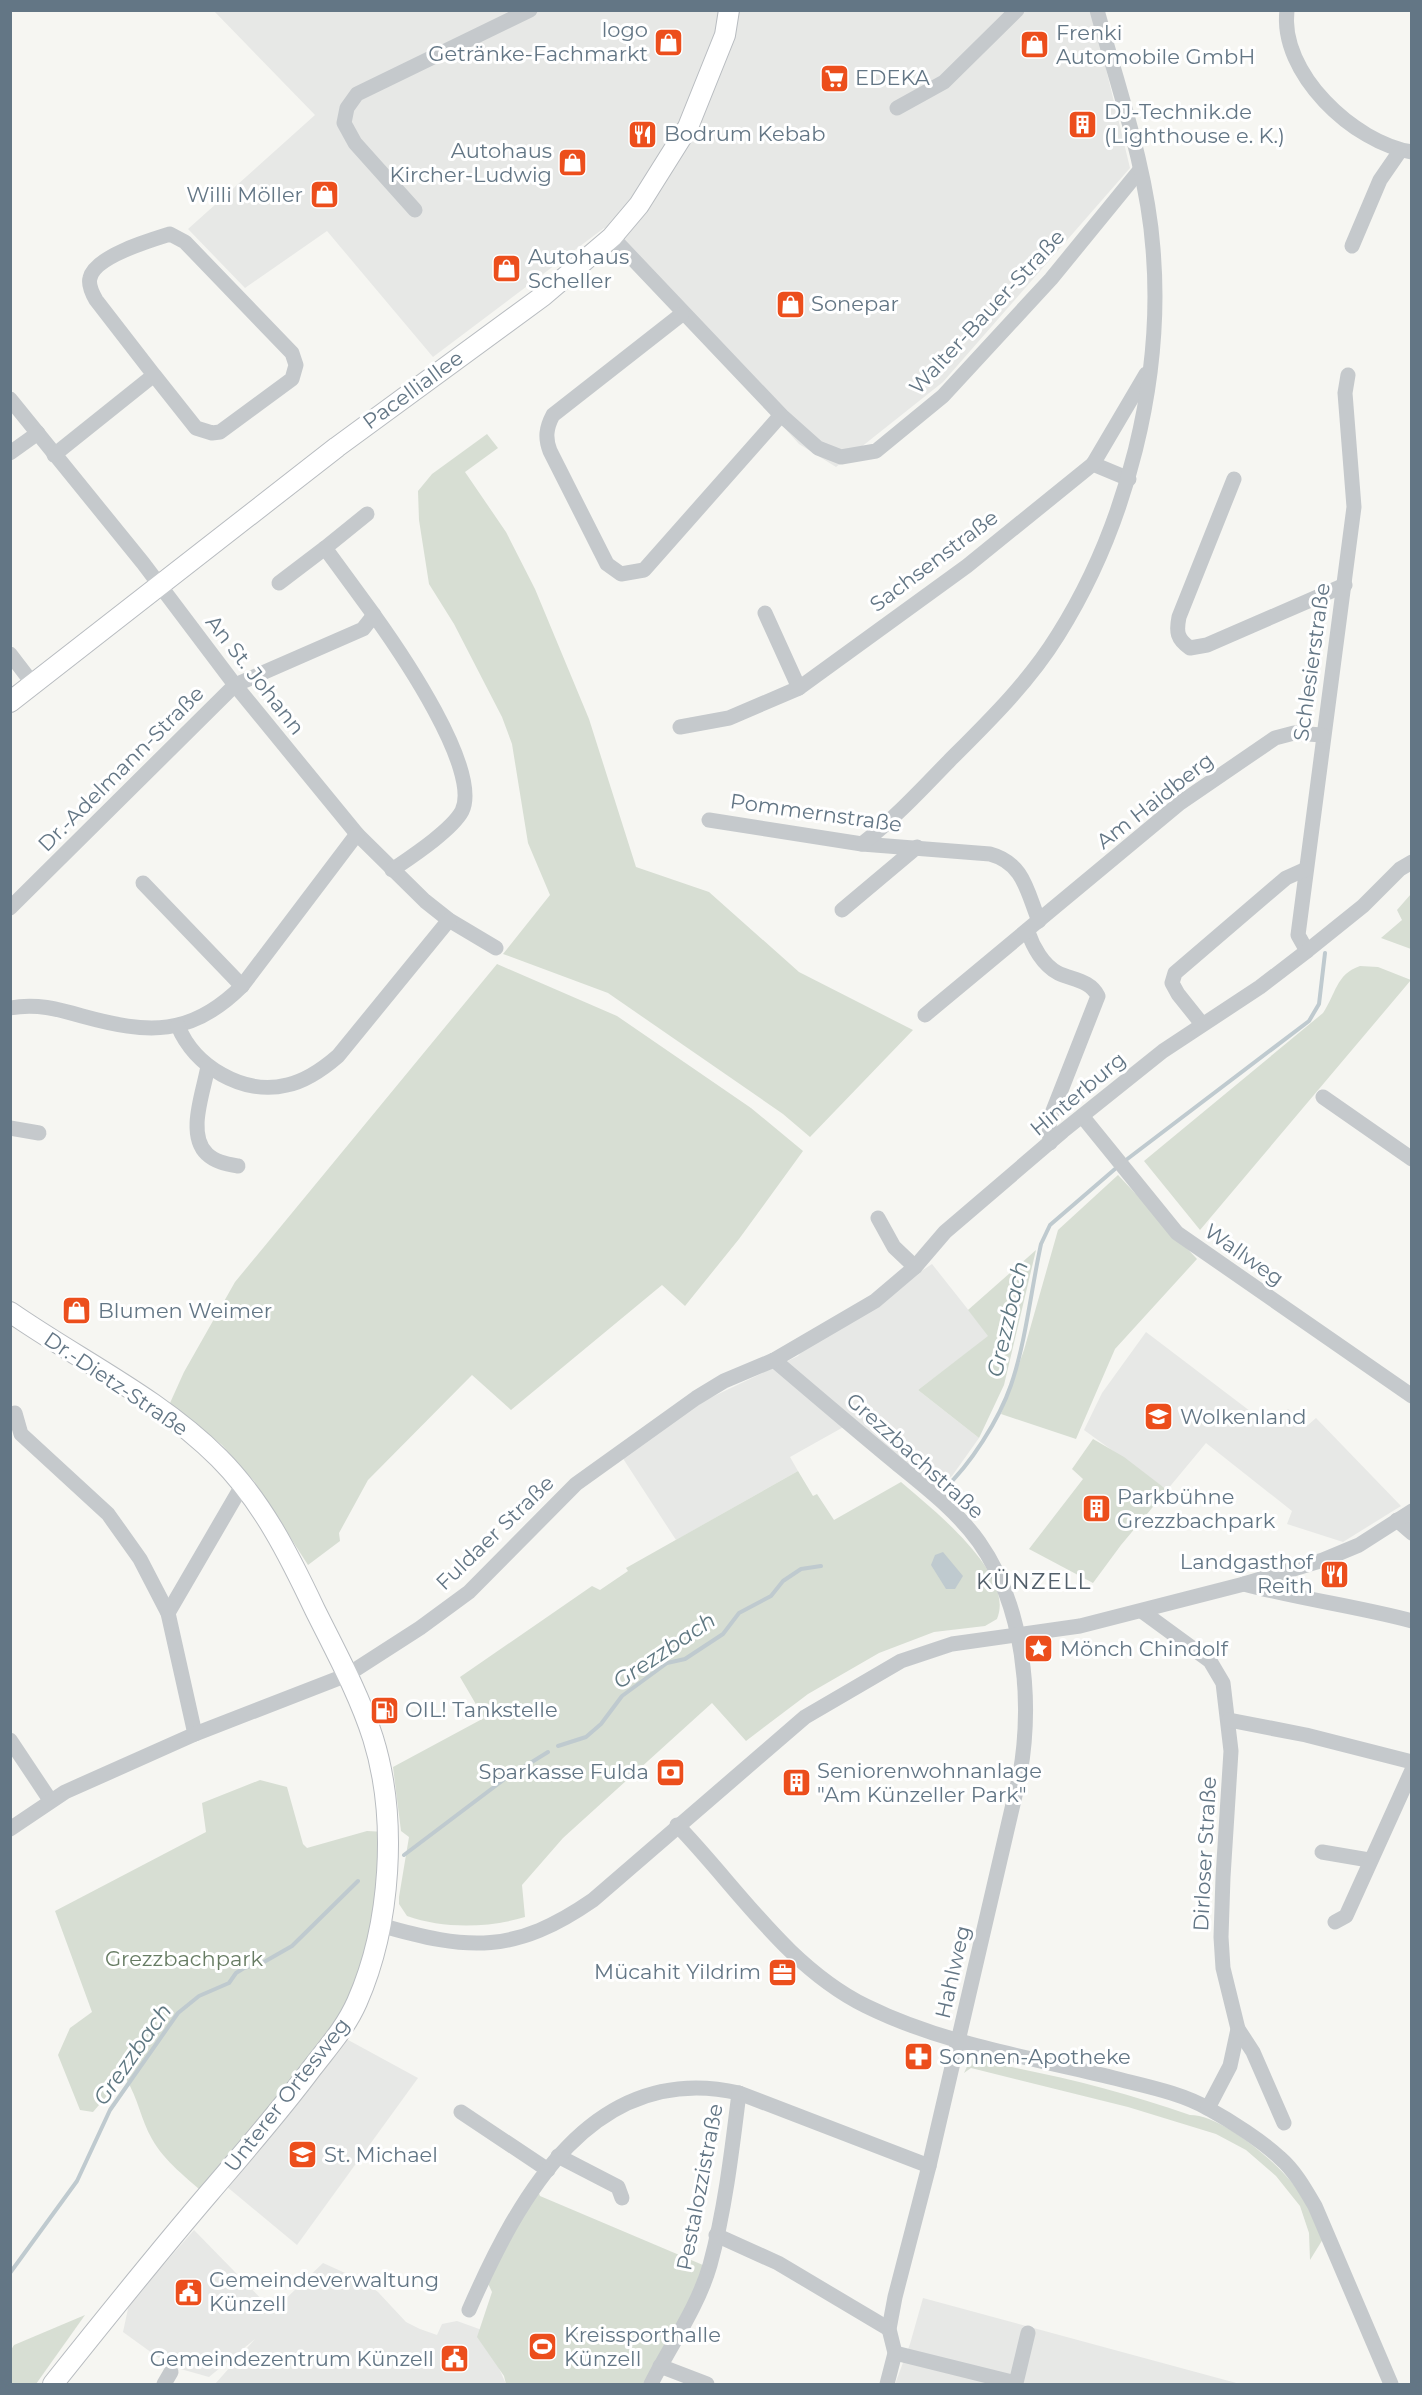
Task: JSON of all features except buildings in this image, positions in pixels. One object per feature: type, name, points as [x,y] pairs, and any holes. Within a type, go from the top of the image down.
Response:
[{"type":"main road","name":"Pacelliallee","points":[[10,702],[337,447],[543,296],[612,237],[639,205],[688,127],[725,35],[729,10]]},
{"type":"main road","name":"Dr.-Dietz-Straße","points":[[10,1312],[167,1413],[218,1456],[243,1484],[274,1528],[347,1675]]},
{"type":"main road","name":"Unterer Ortesweg","points":[[53,2385],[113,2308],[267,2128],[339,2036],[357,2001],[380,1925],[388,1861],[383,1784],[372,1736],[347,1675]]},
{"type":"street","points":[[415,210],[355,143],[344,123],[347,108],[357,94],[530,10]]},
{"type":"street","points":[[897,108],[944,82],[1017,10]]},
{"type":"street","points":[[862,844],[896,818],[1011,697],[1057,637],[1092,576],[1129,479],[1144,412],[1149,368],[1154,313],[1153,248],[1140,170],[1097,10]]},
{"type":"street","points":[[1287,10],[1290,44],[1297,67],[1318,95],[1358,130],[1406,152],[1380,180],[1352,246]]},
{"type":"street","name":"Walter-Bauer-Straße","points":[[612,237],[682,314],[781,415],[818,448],[841,458],[876,451],[943,396],[1051,279],[1140,170]]},
{"type":"street","points":[[170,234],[184,242],[292,353],[296,365],[292,379],[227,429],[212,433],[196,428],[154,375],[96,300],[90,290],[90,278],[95,267],[106,260],[147,241],[170,234]]},
{"type":"street","points":[[682,314],[553,415],[549,423],[546,436],[550,451],[607,564],[621,574],[644,570],[781,415]]},
{"type":"street","name":"Sachsenstraße","points":[[680,727],[729,718],[799,688],[967,566],[1093,464],[1149,368]]},
{"type":"street","points":[[54,454],[154,375]]},
{"type":"street","name":"Schlesierstraße","points":[[1307,951],[1298,935],[1322,735],[1345,585],[1354,507],[1345,393],[1348,375]]},
{"type":"street","name":"An St. Johann","points":[[10,399],[159,585],[235,686],[357,834],[392,870],[448,920],[496,948]]},
{"type":"street","points":[[10,453],[38,433]]},
{"type":"street","points":[[1093,464],[1129,479]]},
{"type":"street","points":[[1234,479],[1179,617],[1177,630],[1179,641],[1190,648],[1207,645],[1345,585]]},
{"type":"street","points":[[279,583],[366,514]]},
{"type":"street","points":[[325,548],[411,667],[432,704],[455,754],[467,798],[461,813],[432,841],[392,870]]},
{"type":"street","points":[[765,613],[799,688]]},
{"type":"street","points":[[235,686],[363,629],[374,615]]},
{"type":"street","points":[[10,654],[33,684]]},
{"type":"street","name":"Dr.-Adelmann-Straße","points":[[10,908],[235,686]]},
{"type":"street","name":"Am Haidberg","points":[[925,1015],[1028,932],[1180,803],[1275,738],[1294,733],[1322,735]]},
{"type":"street","points":[[896,818],[896,834],[901,847]]},
{"type":"street","name":"Pommernstraße","points":[[709,820],[862,844],[990,854],[1006,858],[1019,870],[1039,921]]},
{"type":"street","points":[[10,1008],[38,1005],[136,1028],[178,1026],[222,1005],[242,986],[357,834]]},
{"type":"street","name":"Pommernstraße","points":[[842,910],[918,847]]},
{"type":"street","name":"Hinterburg","points":[[774,1360],[875,1301],[915,1267],[945,1232],[1082,1116],[1202,1023],[1260,987],[1307,951],[1363,906],[1400,869],[1412,862]]},
{"type":"street","points":[[1202,1023],[1172,983],[1175,973],[1286,878],[1305,869]]},
{"type":"street","points":[[143,883],[242,986]]},
{"type":"street","points":[[178,1026],[183,1038],[208,1066],[239,1082],[267,1087],[286,1086],[316,1073],[338,1056],[448,920]]},
{"type":"street","points":[[1028,932],[1033,948],[1056,972],[1094,988],[1098,996],[1049,1121],[1050,1143]]},
{"type":"street","points":[[208,1066],[196,1126],[199,1141],[206,1154],[218,1161],[238,1166]]},
{"type":"street","points":[[1323,1097],[1412,1160]]},
{"type":"street","name":"Wallweg","points":[[1082,1116],[1177,1233],[1412,1396]]},
{"type":"street","points":[[10,1128],[39,1132]]},
{"type":"street","points":[[878,1218],[894,1247],[915,1267]]},
{"type":"street","name":"Grezzbachstraße","points":[[774,1360],[963,1522],[991,1561],[1002,1583],[1017,1634]]},
{"type":"street","name":"Fuldaer Straße","points":[[10,1829],[50,1800],[195,1734],[347,1675],[420,1628],[469,1592],[576,1484],[696,1398],[724,1381],[774,1360]]},
{"type":"street","points":[[15,1413],[16,1437],[108,1514],[140,1559],[168,1613],[195,1734]]},
{"type":"street","points":[[168,1613],[243,1484]]},
{"type":"street","points":[[380,1925],[422,1937],[460,1943],[492,1943],[537,1934],[593,1900],[677,1825],[805,1717],[901,1661],[933,1650],[1017,1634],[1080,1626],[1143,1612],[1244,1584],[1359,1545],[1412,1511]]},
{"type":"street","points":[[1397,1520],[1412,1533]]},
{"type":"street","points":[[1244,1584],[1283,1595],[1371,1610],[1412,1621]]},
{"type":"street","name":"Dirloser Straße","points":[[1143,1612],[1210,1661],[1223,1683],[1229,1720],[1229,1802],[1221,1937],[1223,1968],[1238,2029],[1253,2052],[1284,2123]]},
{"type":"street","name":"Hahlweg","points":[[896,2353],[889,2329],[895,2297],[959,2042],[1025,1743],[1026,1719],[1017,1634]]},
{"type":"street","points":[[1229,1720],[1306,1735],[1412,1762]]},
{"type":"street","points":[[10,1740],[50,1800]]},
{"type":"street","points":[[1335,1922],[1346,1916],[1369,1860],[1412,1770]]},
{"type":"street","points":[[677,1825],[787,1947],[831,1985],[889,2017],[959,2042],[1153,2088],[1208,2108],[1280,2158],[1298,2179],[1315,2206],[1391,2385]]},
{"type":"street","points":[[1322,1852],[1369,1860]]},
{"type":"street","points":[[1208,2108],[1230,2066],[1238,2029]]},
{"type":"street","points":[[469,2310],[484,2275],[513,2222],[558,2156],[579,2134],[601,2116],[631,2101],[692,2086],[739,2093],[929,2166]]},
{"type":"street","name":"Pestalozzistraße","points":[[651,2385],[698,2296],[710,2266],[739,2093]]},
{"type":"street","points":[[461,2112],[548,2170]]},
{"type":"street","points":[[558,2156],[618,2187],[622,2198]]},
{"type":"street","points":[[716,2235],[778,2263],[889,2329]]},
{"type":"street","points":[[887,2385],[896,2353],[1019,2384],[1028,2333]]},
{"type":"street","points":[[660,2366],[707,2385]]},
{"type":"shaded area","points":[[214,11],[1092,11],[1130,168],[943,382],[836,467],[799,444],[604,228],[433,357],[327,231],[245,288],[188,229],[315,115]]},
{"type":"shaded area","points":[[932,1264],[989,1336],[918,1390],[979,1438],[952,1476],[936,1487],[856,1420],[790,1457],[798,1471],[676,1540],[622,1457],[691,1407],[798,1356],[805,1348]]},
{"type":"shaded area","points":[[1146,1332],[1271,1427],[1288,1409],[1308,1425],[1316,1418],[1401,1506],[1343,1542],[1287,1524],[1292,1511],[1206,1443],[1167,1490],[1084,1430],[1102,1393]]},
{"type":"shaded area","points":[[943,1552],[963,1576],[955,1589],[946,1589],[931,1565],[935,1555]]},
{"type":"shaded area","name":"St. Michael","points":[[339,2035],[418,2078],[297,2245],[220,2181]]},
{"type":"shaded area","points":[[194,2230],[273,2311],[323,2263],[363,2281],[378,2292],[406,2322],[420,2329],[437,2335],[442,2324],[457,2321],[482,2330],[506,2384],[215,2384],[255,2339],[209,2377],[170,2366],[123,2332],[129,2304]]},
{"type":"shaded area","points":[[923,2298],[1240,2384],[895,2384],[910,2344]]},
{"type":"green space","points":[[487,434],[498,448],[465,472],[506,532],[535,589],[589,719],[636,867],[709,892],[799,972],[913,1030],[810,1137],[783,1114],[608,993],[503,954],[550,895],[528,843],[512,744],[502,717],[454,624],[429,584],[419,520],[418,491],[432,474]]},
{"type":"green space","points":[[1411,894],[1411,949],[1381,938],[1402,920],[1397,910]]},
{"type":"green space","points":[[497,964],[617,1016],[751,1108],[803,1151],[739,1239],[685,1306],[662,1285],[511,1410],[472,1375],[368,1480],[339,1533],[340,1541],[308,1565],[254,1481],[222,1445],[170,1403],[184,1372],[235,1282]]},
{"type":"green space","points":[[1360,966],[1378,967],[1411,980],[1200,1230],[1144,1161],[1323,1013],[1341,979]]},
{"type":"green space","points":[[1118,1175],[1197,1259],[1115,1349],[1076,1439],[1001,1414],[1024,1350],[1058,1230]]},
{"type":"green space","points":[[1036,1250],[1004,1385],[979,1438],[918,1390],[988,1336],[968,1310]]},
{"type":"green space","points":[[1093,1439],[1124,1457],[1167,1490],[1093,1583],[1029,1549],[1083,1479],[1072,1469]]},
{"type":"green space","points":[[798,1471],[813,1496],[817,1494],[834,1520],[901,1482],[950,1525],[983,1563],[994,1582],[1000,1601],[997,1619],[985,1626],[934,1632],[879,1653],[808,1694],[746,1741],[712,1703],[563,1838],[522,1885],[525,1917],[511,1921],[466,1926],[436,1923],[407,1916],[399,1904],[399,1897],[409,1837],[401,1831],[393,1767],[484,1718],[460,1677],[592,1586],[600,1590],[628,1571],[626,1568]]},
{"type":"green space","name":"Grezzbachpark","points":[[260,1780],[287,1787],[303,1844],[307,1848],[367,1831],[386,1832],[357,2001],[207,2196],[157,2147],[148,2132],[126,2079],[118,2083],[93,2112],[80,2110],[58,2055],[70,2028],[92,2012],[55,1911],[206,1832],[202,1803]]},
{"type":"green space","points":[[977,2057],[1104,2088],[1218,2123],[1249,2143],[1289,2179],[1305,2202],[1323,2239],[1310,2260],[1309,2233],[1300,2206],[1276,2176],[1246,2150],[1216,2134],[1128,2107],[971,2068],[964,2073],[970,2060]]},
{"type":"green space","points":[[536,2185],[540,2196],[710,2268],[649,2384],[506,2384],[504,2376],[477,2337],[492,2292],[484,2275]]},
{"type":"green space","points":[[85,2315],[36,2384],[11,2384],[11,2350],[14,2345]]},
{"type":"waterway","name":"Grezzbach","points":[[1126,1160],[1309,1021],[1319,1004],[1325,953]]},
{"type":"waterway","name":"Grezzbach","points":[[944,1489],[973,1455],[1006,1399],[1021,1351],[1041,1244],[1050,1225],[1115,1169]]},
{"type":"waterway","name":"Grezzbach","points":[[558,1746],[586,1737],[601,1724],[622,1696],[667,1663],[685,1659],[723,1634],[739,1613],[771,1596],[783,1581],[801,1569],[821,1566]]},
{"type":"waterway","name":"Grezzbach","points":[[404,1855],[506,1778],[548,1752]]},
{"type":"waterway","name":"Grezzbach","points":[[10,2273],[77,2181],[110,2110],[178,2013],[199,1996],[229,1983],[236,1973],[244,1968],[264,1962],[292,1946],[358,1881]]},
{"type":"place","name":"logo Getränke-Fachmarkt","points":[[669,42]]},
{"type":"place","name":"Frenki Automobile GmbH","points":[[1035,45]]},
{"type":"place","name":"EDEKA","points":[[834,78]]},
{"type":"place","name":"DJ-Technik.de (Lighthouse e. K.)","points":[[1083,124]]},
{"type":"place","name":"Bodrum Kebab","points":[[643,134]]},
{"type":"place","name":"Autohaus Kircher-Ludwig","points":[[573,163]]},
{"type":"place","name":"Willi Möller","points":[[324,195]]},
{"type":"place","name":"Autohaus Scheller","points":[[507,269]]},
{"type":"place","name":"Sonepar","points":[[790,304]]},
{"type":"place","name":"Blumen Weimer","points":[[77,1311]]},
{"type":"place","name":"Wolkenland","points":[[1159,1417]]},
{"type":"place","name":"Parkbühne Grezzbachpark","points":[[1096,1509]]},
{"type":"place","name":"Landgasthof Reith","points":[[1334,1574]]},
{"type":"place","name":"Mönch Chindolf","points":[[1039,1649]]},
{"type":"place","name":"OIL! Tankstelle","points":[[384,1710]]},
{"type":"place","name":"Sparkasse Fulda","points":[[670,1772]]},
{"type":"place","name":"Seniorenwohnanlage \"Am Künzeller Park\"","points":[[796,1783]]},
{"type":"place","name":"Mücahit Yildrim","points":[[782,1972]]},
{"type":"place","name":"Sonnen-Apotheke","points":[[918,2057]]},
{"type":"place","name":"St. Michael","points":[[303,2155]]},
{"type":"place","name":"Gemeindeverwaltung Künzell","points":[[188,2292]]},
{"type":"place","name":"Kreissporthalle Künzell","points":[[543,2347]]},
{"type":"place","name":"Gemeindezentrum Künzell","points":[[455,2359]]},
{"type":"district","name":"KÜNZELL","points":[[1034,1581]]}]
